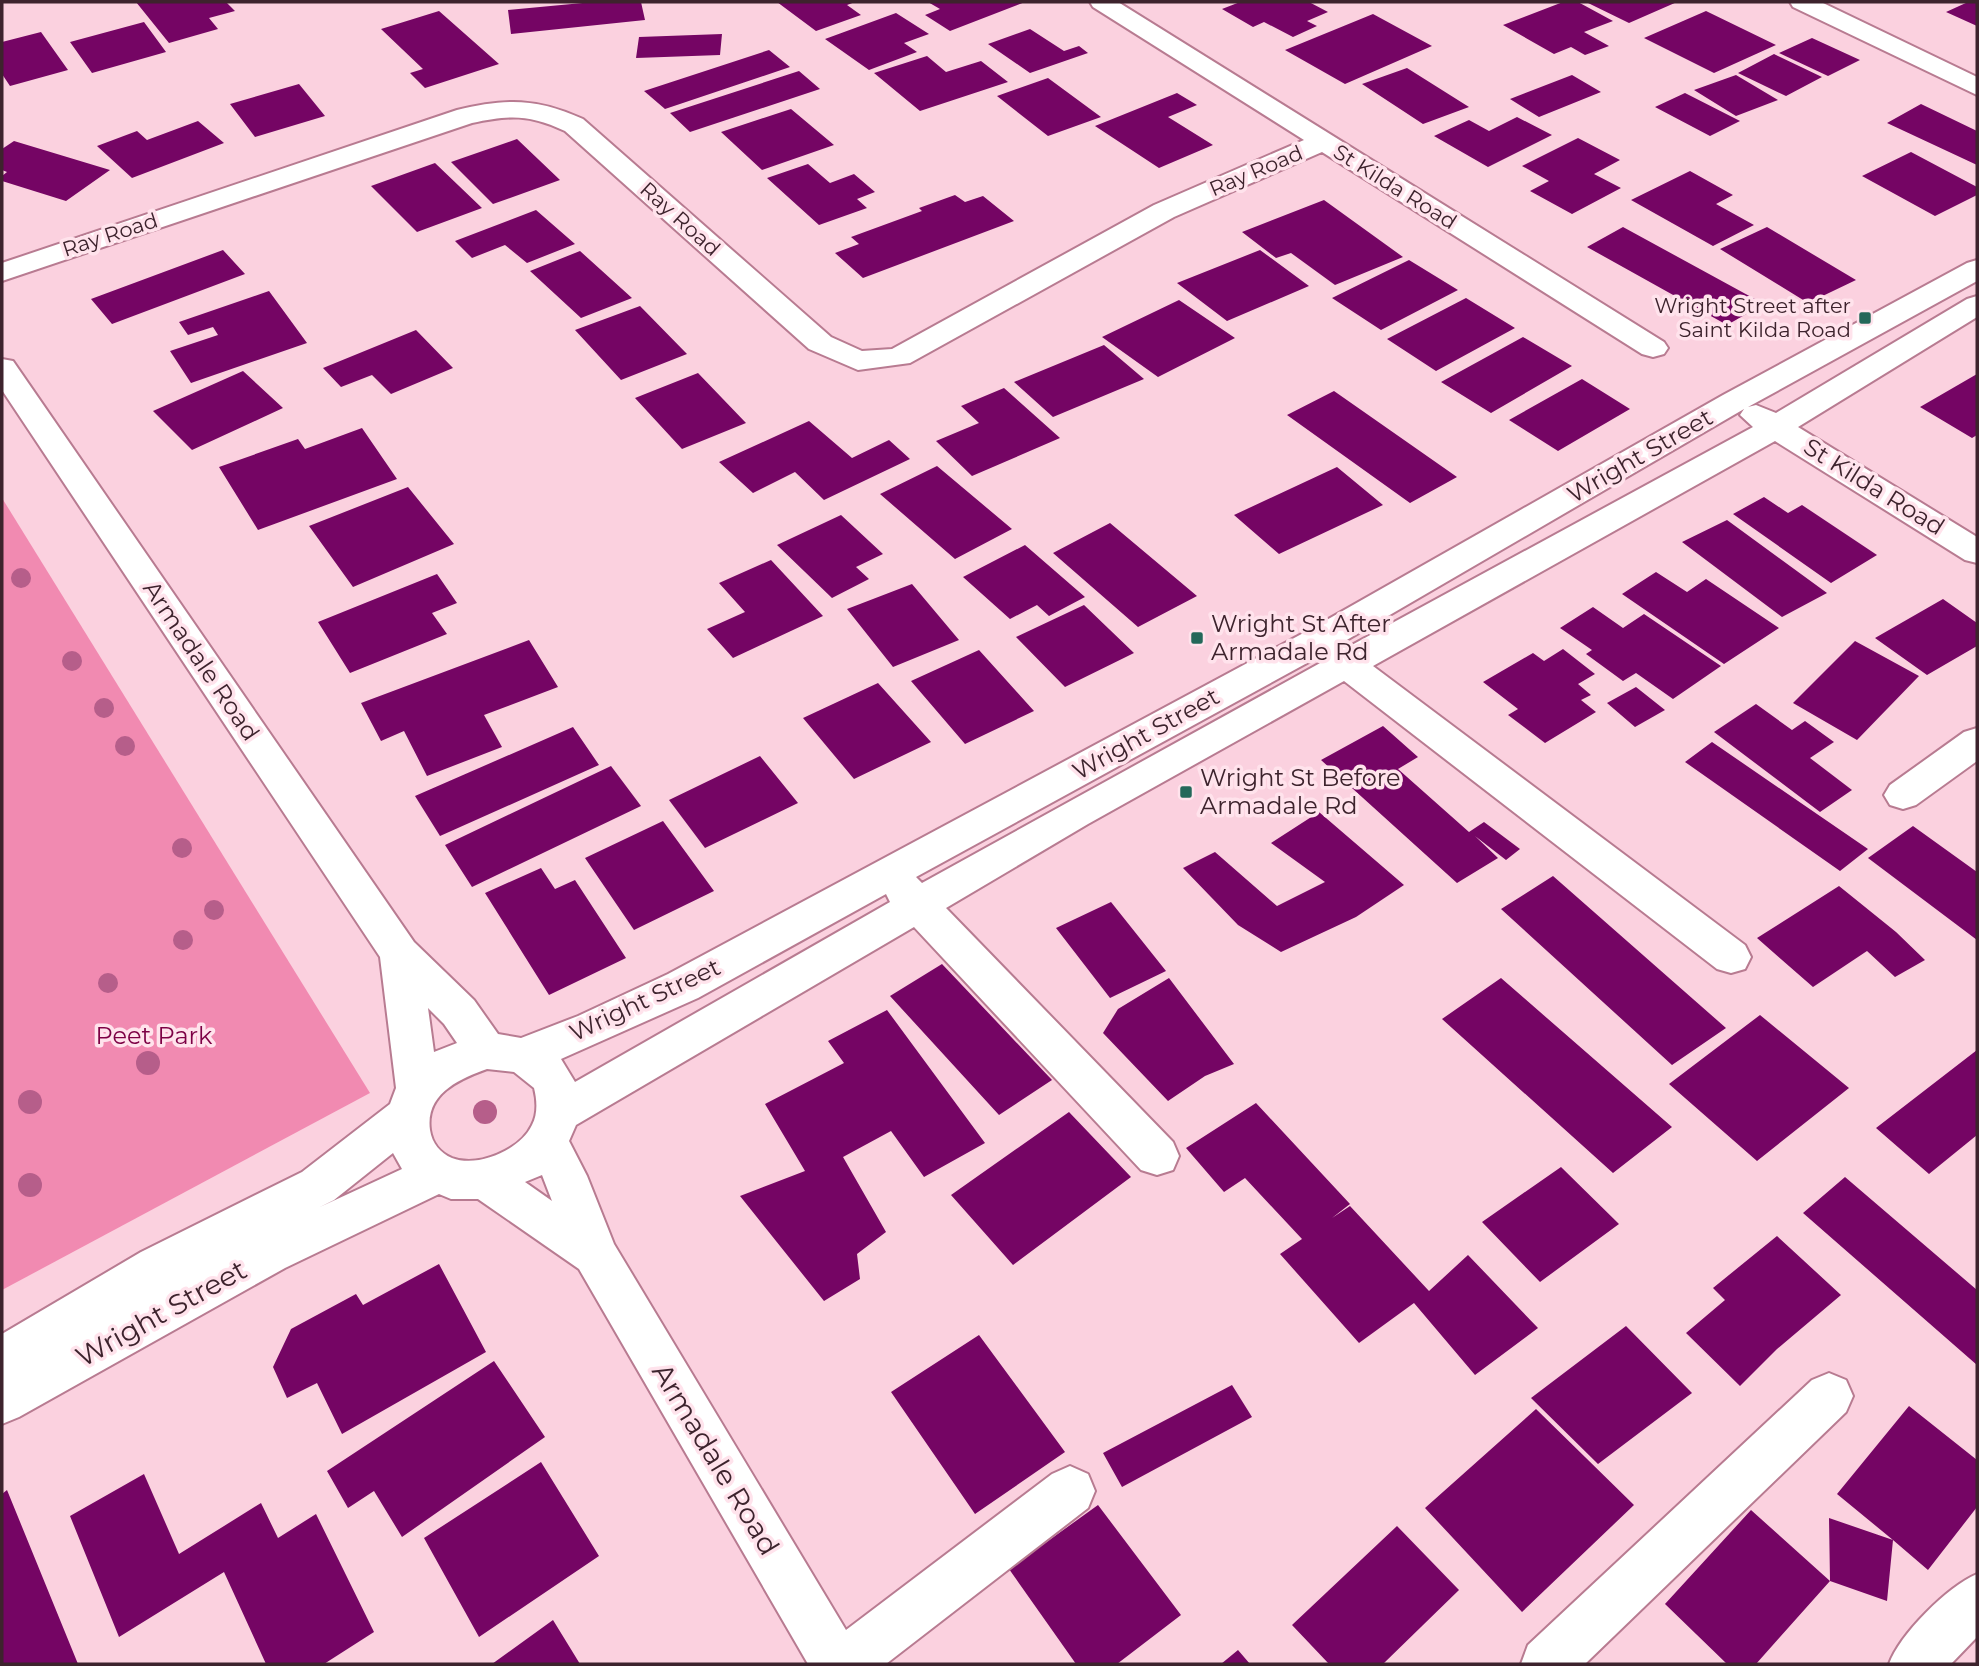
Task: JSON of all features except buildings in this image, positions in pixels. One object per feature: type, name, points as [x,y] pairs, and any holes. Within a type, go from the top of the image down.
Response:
[{"type":"street","name":"St Kilda Road","points":[[1102,2],[1653,348]]},
{"type":"street","points":[[1802,2],[1977,87]]},
{"type":"street","name":"Ray Road","points":[[2,272],[466,116],[509,108],[546,110],[573,125],[820,343],[858,360],[899,357],[1164,211],[1322,142]]},
{"type":"street","name":"Wright Street","points":[[553,1127],[918,904],[1075,814],[1734,402],[1977,269]]},
{"type":"street","name":"Wright Street","points":[[505,1053],[593,1028],[683,986],[888,874],[1776,427],[1977,305]]},
{"type":"street","name":"Armadale Road","points":[[2,368],[400,954],[505,1053]]},
{"type":"street","name":"St Kilda Road","points":[[1734,402],[1977,552]]},
{"type":"street","points":[[1334,651],[1731,957]]},
{"type":"street","points":[[1903,795],[1977,742]]},
{"type":"street","points":[[888,874],[1157,1156]]},
{"type":"street","name":"Armadale Road","points":[[400,954],[412,1103]]},
{"type":"street","points":[[505,1053],[540,1065],[552,1078],[558,1095],[553,1127],[531,1158],[487,1179],[460,1180],[436,1174],[421,1164],[411,1150],[405,1134],[412,1103],[430,1075],[466,1055],[505,1053]]},
{"type":"street","name":"Wright Street","points":[[2,1360],[157,1267],[318,1186],[412,1103]]},
{"type":"street","name":"Armadale Road","points":[[553,1127],[565,1176],[595,1254],[837,1664]]},
{"type":"street","name":"Wright Street","points":[[2,1401],[269,1253],[436,1174]]},
{"type":"street","name":"Armadale Road","points":[[487,1179],[516,1202],[595,1254]]},
{"type":"street","points":[[1547,1664],[1829,1396]]},
{"type":"street","points":[[844,1664],[1070,1491]]},
{"type":"street","points":[[1914,1664],[1977,1600]]},
{"type":"green space","name":"Peet Park","points":[[2,498],[370,1093],[2,1290]]},
{"type":"place","name":"Wright Street after Saint Kilda Road","points":[[1865,318]]},
{"type":"place","name":"Wright St After Armadale Rd","points":[[1197,638]]},
{"type":"place","name":"Wright St Before Armadale Rd","points":[[1186,792]]}]
